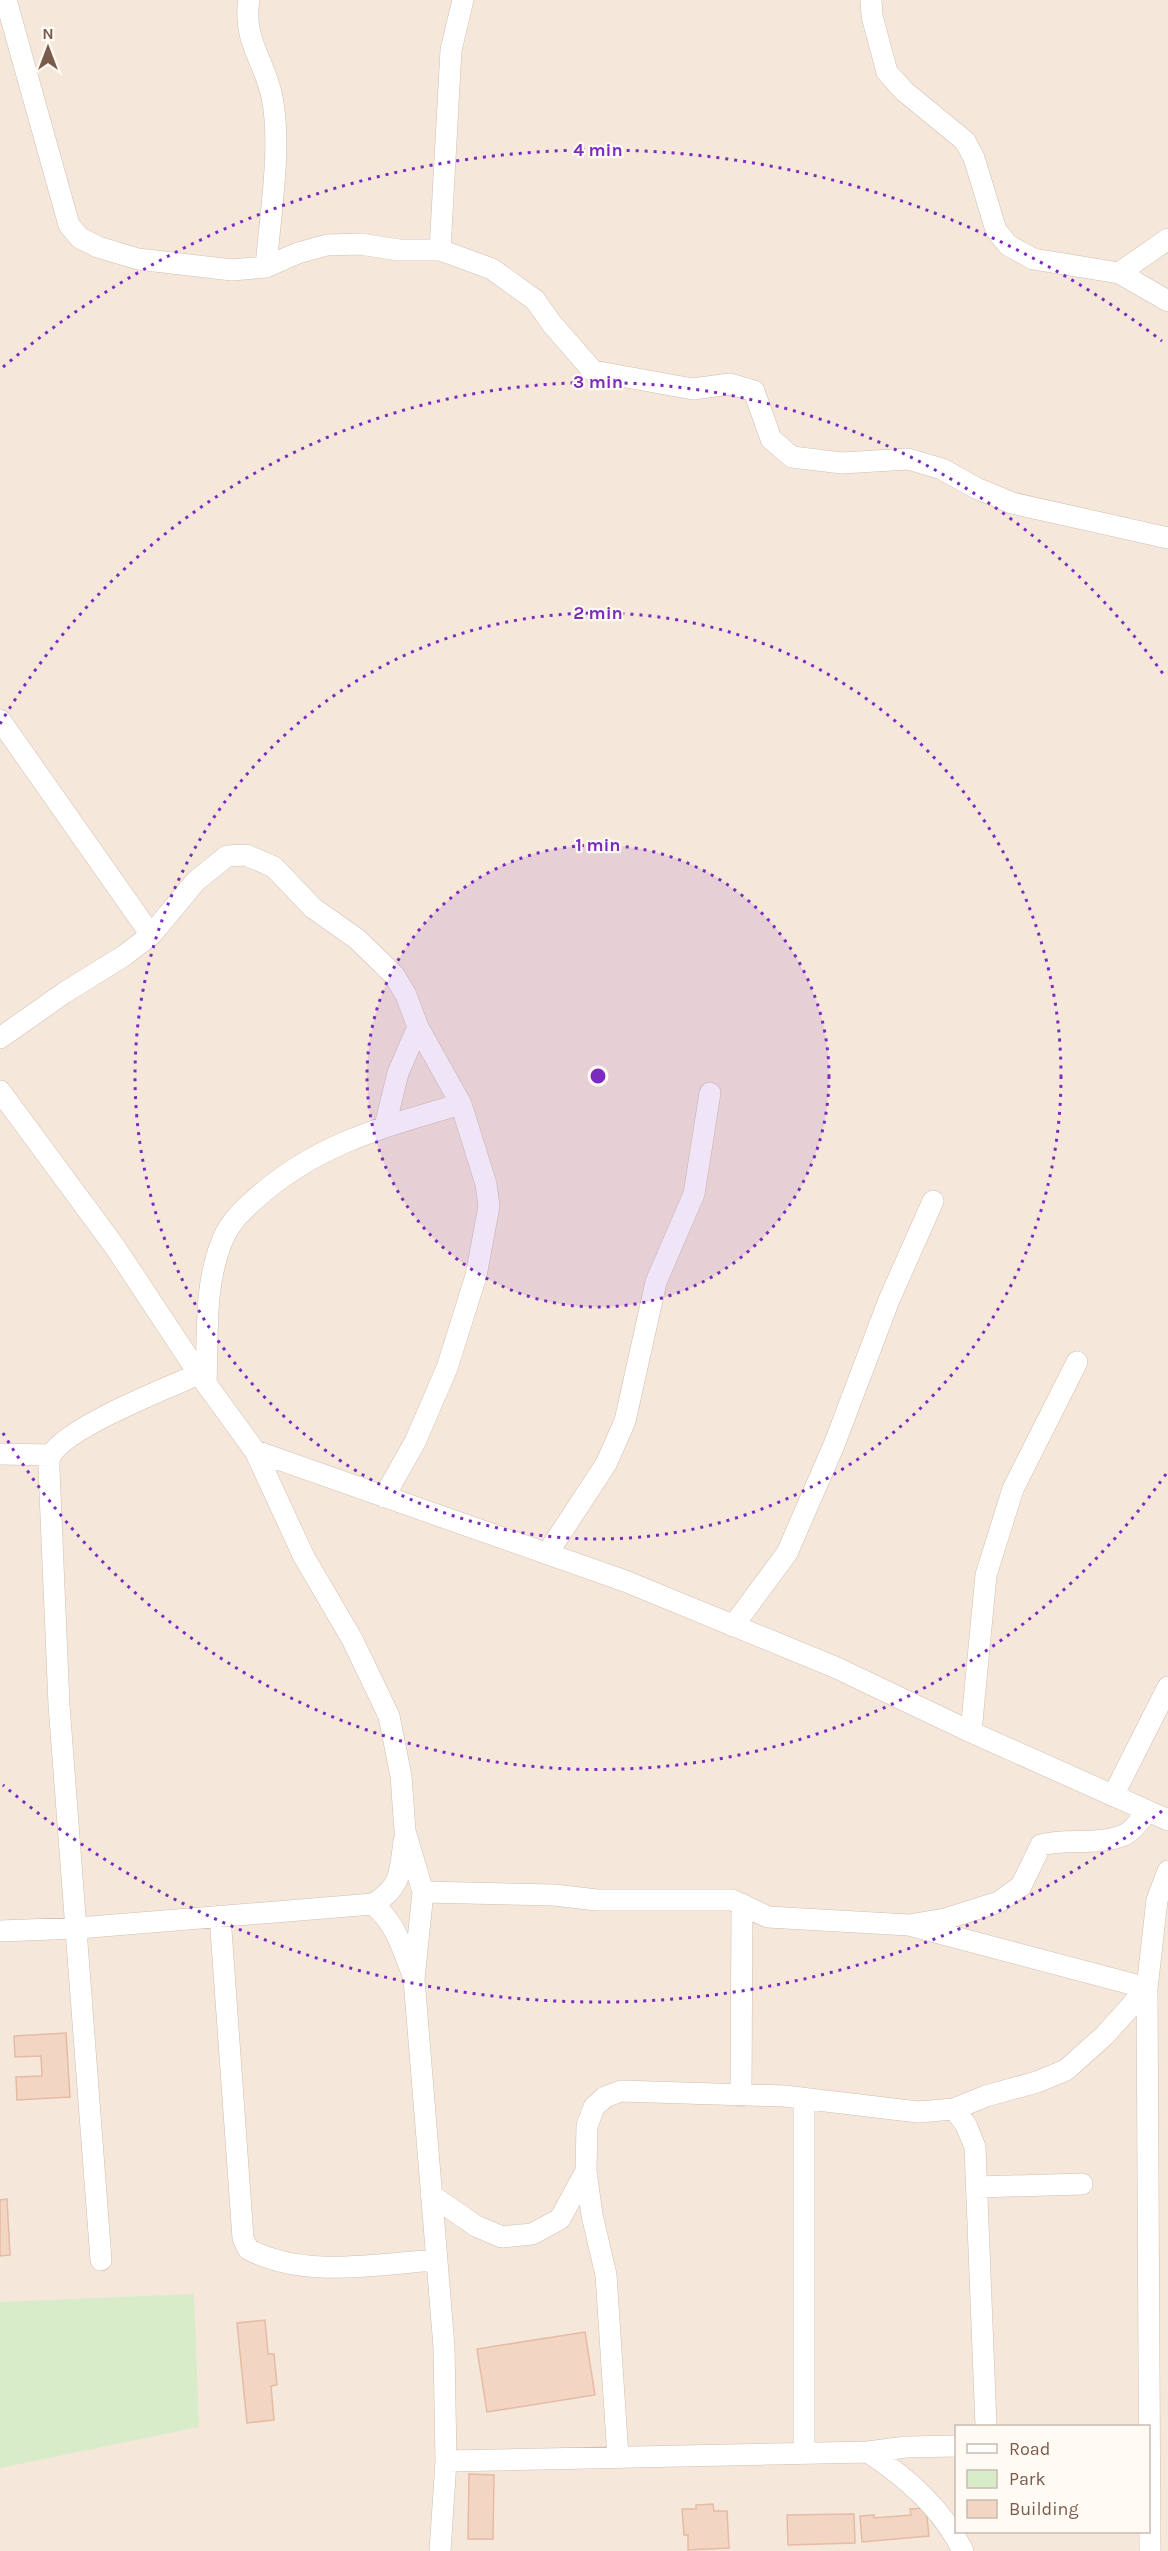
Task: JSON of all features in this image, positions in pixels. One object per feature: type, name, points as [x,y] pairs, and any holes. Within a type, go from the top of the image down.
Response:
[{"type":"street","points":[[6,0],[69,225],[80,238],[98,247],[138,259],[232,270],[266,267],[298,253],[327,245],[360,244],[399,250],[440,250],[492,269],[535,300],[552,324],[593,371],[693,389],[730,384],[754,391],[771,440],[792,457],[842,462],[908,459],[942,469],[1012,504],[1168,538]]},
{"type":"street","points":[[249,0],[247,12],[253,48],[272,96],[275,138],[266,267]]},
{"type":"street","points":[[440,250],[451,50],[463,0]]},
{"type":"street","points":[[872,0],[872,16],[887,72],[904,91],[965,141],[974,158],[996,230],[1008,245],[1033,259],[1119,273],[1168,302]]},
{"type":"street","points":[[1119,273],[1168,239]]},
{"type":"street","points":[[0,720],[151,935]]},
{"type":"street","points":[[0,1038],[64,993],[125,955],[151,935],[196,881],[227,856],[246,855],[274,867],[313,908],[357,939],[394,975],[406,995],[418,1027],[461,1104],[486,1184],[489,1206],[476,1276],[447,1368],[415,1442],[384,1497]]},
{"type":"street","points":[[385,1126],[398,1073],[418,1027]]},
{"type":"street","points":[[0,1091],[115,1247],[202,1379],[255,1451],[304,1557],[352,1639],[389,1716],[401,1776],[405,1831],[399,1878],[388,1895],[374,1904],[78,1928],[0,1931]]},
{"type":"street","points":[[546,1554],[606,1464],[625,1421],[656,1282],[694,1194],[710,1093]]},
{"type":"street","points":[[202,1379],[213,1269],[221,1242],[233,1220],[274,1182],[303,1161],[385,1126],[461,1104]]},
{"type":"street","points":[[733,1626],[787,1553],[834,1445],[889,1300],[933,1201]]},
{"type":"street","points":[[971,1732],[986,1575],[1013,1489],[1077,1362]]},
{"type":"street","points":[[0,1454],[50,1455],[66,1441],[99,1419],[202,1379]]},
{"type":"street","points":[[255,1451],[625,1581],[837,1668],[971,1732],[1168,1820]]},
{"type":"street","points":[[50,1455],[59,1705],[78,1928],[101,2260]]},
{"type":"street","points":[[1113,1796],[1168,1688]]},
{"type":"street","points":[[909,1925],[945,1919],[999,1902],[1021,1886],[1041,1845],[1053,1842],[1103,1840],[1126,1834],[1148,1812]]},
{"type":"street","points":[[405,1831],[423,1892],[414,1979],[444,2347],[446,2461],[440,2551]]},
{"type":"street","points":[[1149,2425],[1147,1988],[1157,1899],[1168,1871]]},
{"type":"street","points":[[423,1892],[554,1895],[597,1899],[732,1899],[768,1917],[909,1925],[1147,1988]]},
{"type":"street","points":[[374,1904],[387,1915],[398,1933],[414,1979]]},
{"type":"street","points":[[741,2096],[742,1904]]},
{"type":"street","points":[[220,1916],[243,2238],[248,2249],[260,2256],[298,2265],[339,2267],[436,2260]]},
{"type":"street","points":[[618,2457],[606,2275],[592,2215],[586,2170],[587,2126],[594,2108],[605,2097],[621,2091],[804,2099],[918,2112],[954,2109],[1066,2070],[1118,2022],[1147,1988]]},
{"type":"street","points":[[804,2099],[804,2452]]},
{"type":"street","points":[[954,2109],[966,2125],[975,2146],[986,2425]]},
{"type":"street","points":[[431,2196],[476,2226],[502,2237],[532,2234],[560,2219],[586,2170]]},
{"type":"street","points":[[977,2187],[1082,2184]]},
{"type":"street","points":[[446,2461],[868,2452],[906,2447],[955,2446]]},
{"type":"street","points":[[1150,2450],[1168,2450]]},
{"type":"street","points":[[868,2452],[903,2475],[936,2510],[963,2551]]},
{"type":"street","points":[[1150,2533],[1150,2551]]},
{"type":"shaded area","points":[[0,0],[1168,0],[1168,2551],[0,2551]]},
{"type":"green space","points":[[194,2294],[199,2427],[0,2468],[0,2302]]},
{"type":"building","points":[[66,2033],[70,2097],[17,2100],[16,2077],[42,2076],[41,2056],[15,2057],[14,2036]]},
{"type":"building","points":[[7,2199],[10,2255],[0,2256],[0,2200]]},
{"type":"building","points":[[265,2320],[268,2354],[274,2354],[277,2385],[271,2386],[274,2420],[247,2423],[237,2323]]},
{"type":"building","points":[[585,2332],[595,2395],[487,2412],[477,2349]]},
{"type":"building","points":[[469,2474],[494,2475],[493,2539],[468,2539]]},
{"type":"building","points":[[713,2504],[714,2511],[727,2511],[729,2548],[688,2550],[688,2535],[684,2535],[682,2509],[696,2509],[696,2505]]},
{"type":"building","points":[[926,2508],[929,2536],[862,2542],[860,2516],[874,2515],[874,2518],[911,2515],[910,2509]]},
{"type":"building","points":[[854,2514],[855,2543],[788,2545],[787,2515]]}]
